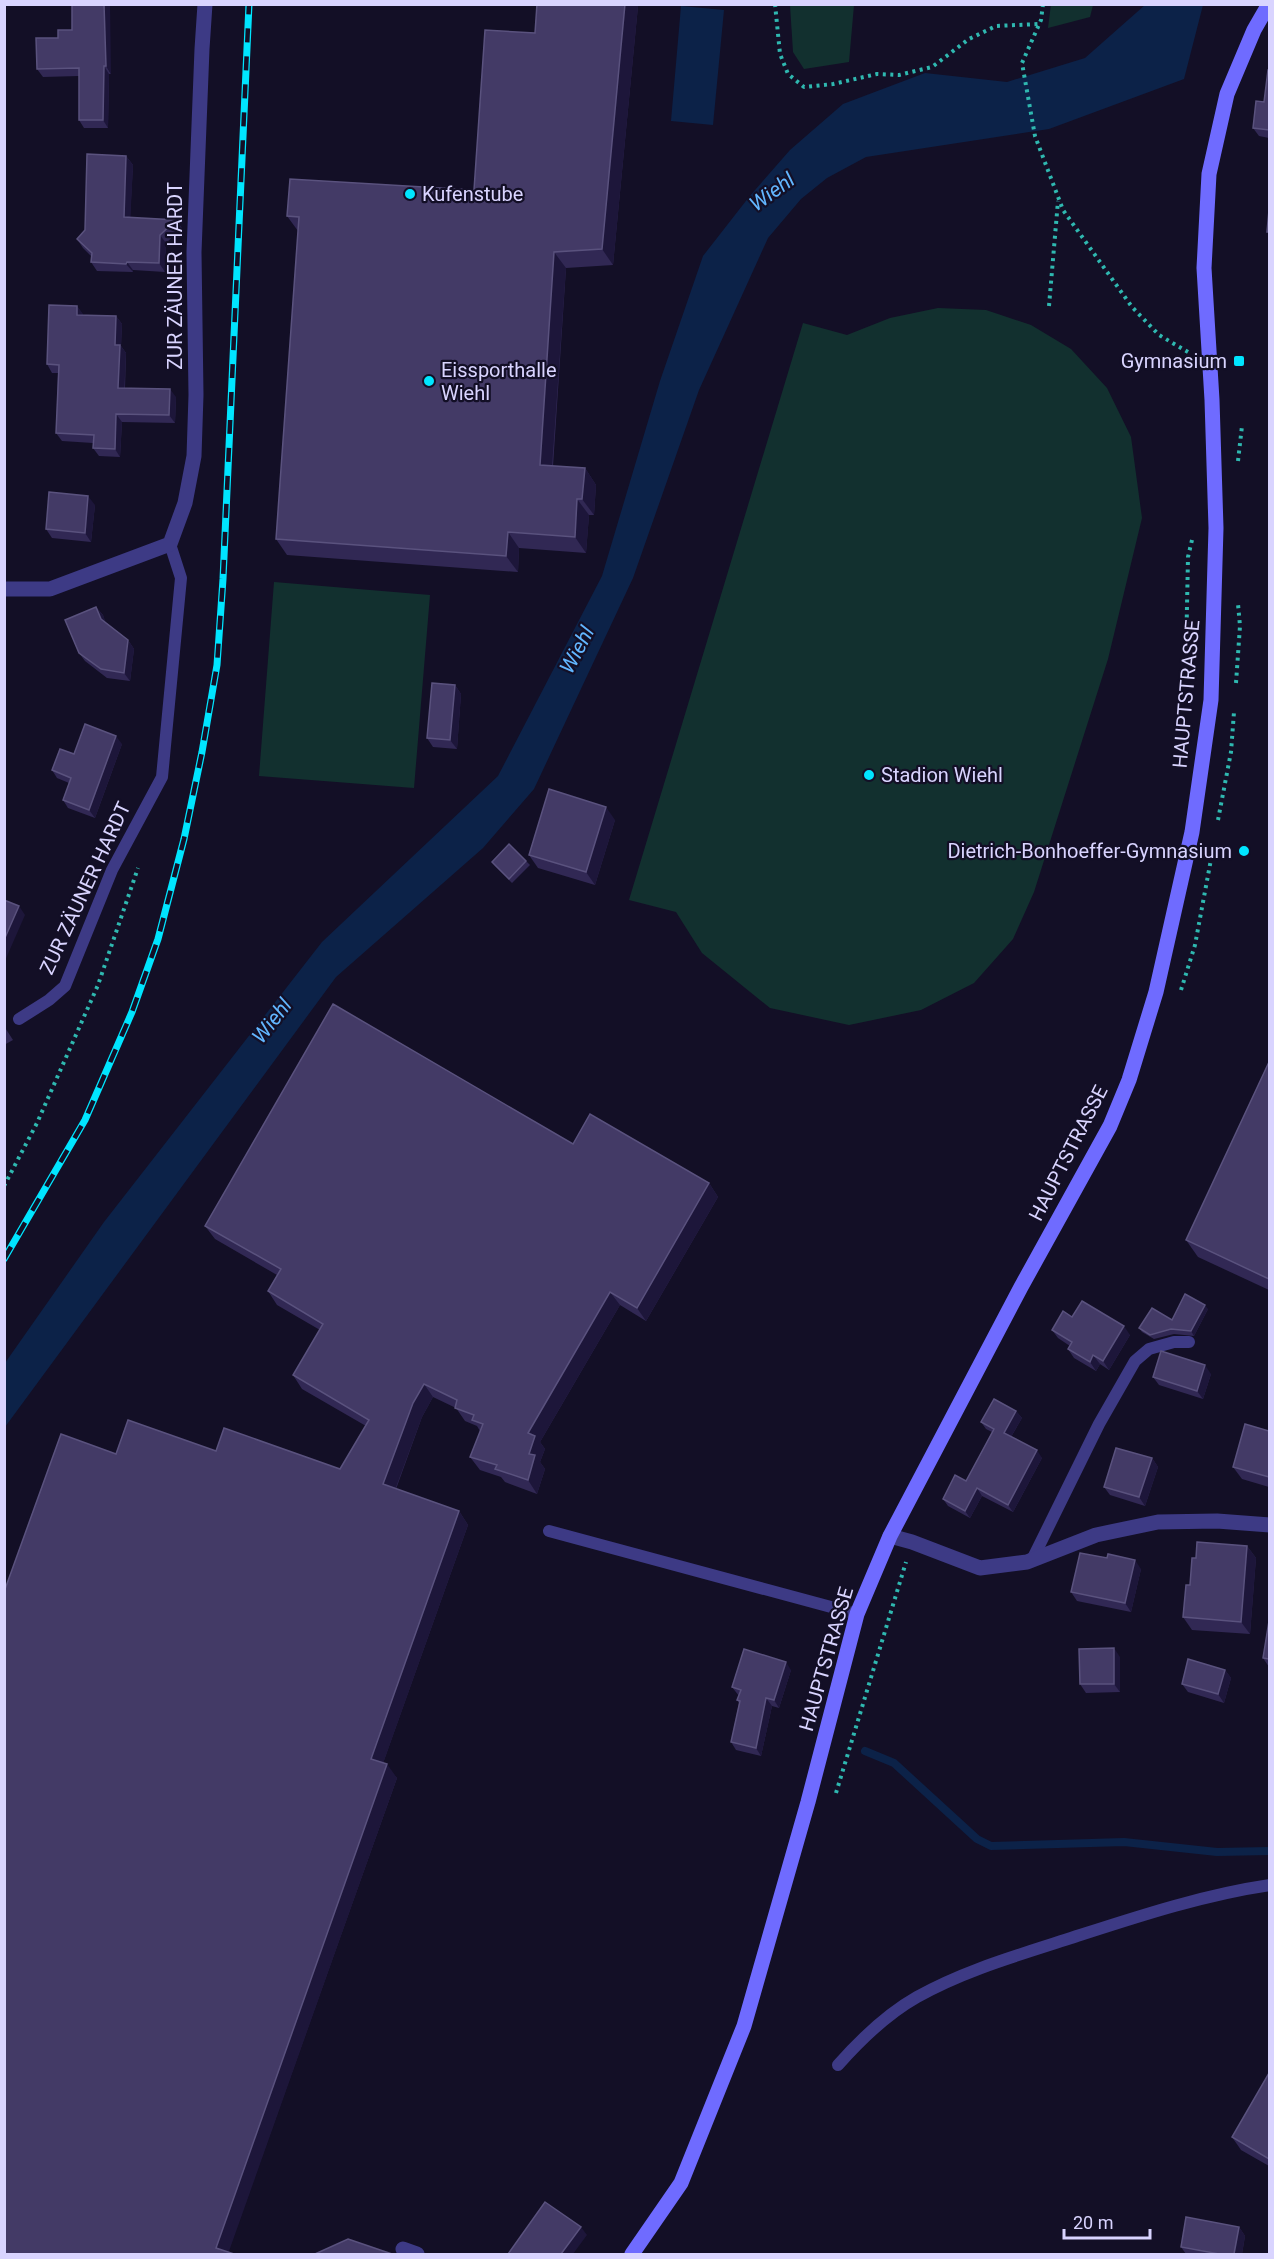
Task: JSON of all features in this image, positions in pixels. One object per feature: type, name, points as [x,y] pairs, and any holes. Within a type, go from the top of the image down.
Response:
[{"type":"street","name":"ZUR ZÄUNER HARDT","points":[[170,544],[185,503],[194,456],[196,395],[194,252],[205,4]]},
{"type":"street","name":"HAUPTSTRASSE","points":[[632,2254],[681,2183],[744,2026],[808,1802],[857,1614],[890,1536],[1021,1287],[1110,1126],[1129,1080],[1156,992],[1192,832],[1211,700],[1216,528],[1204,268],[1209,174],[1227,94],[1254,30],[1269,4]]},
{"type":"street","points":[[4,589],[50,589],[170,544]]},
{"type":"street","points":[[890,1536],[980,1568],[1032,1560],[1096,1535],[1158,1522],[1217,1521],[1269,1525]]},
{"type":"lane","name":"ZUR ZÄUNER HARDT","points":[[19,1019],[49,1000],[65,986],[112,870],[162,777],[181,578],[170,544]]},
{"type":"lane","points":[[1032,1560],[1099,1424],[1135,1361],[1149,1349],[1174,1342],[1189,1342]]},
{"type":"lane","points":[[549,1531],[857,1614]]},
{"type":"lane","points":[[838,2065],[864,2036],[916,1998],[984,1966],[1229,1891],[1269,1885]]},
{"type":"path","points":[[775,4],[780,54],[788,74],[804,87],[833,84],[877,74],[899,75],[932,67],[969,39],[996,26],[1039,24]]},
{"type":"path","points":[[1042,4],[1039,24],[1022,63],[1035,136],[1064,210],[1132,308],[1160,335],[1192,354],[1209,355]]},
{"type":"path","points":[[1049,306],[1059,197]]},
{"type":"path","points":[[4,1186],[38,1123],[98,985],[134,885],[139,864]]},
{"type":"green space","points":[[1051,4],[1093,5],[1090,17],[1048,28]]},
{"type":"green space","points":[[790,5],[854,5],[849,62],[804,69],[793,52]]},
{"type":"green space","name":"Stadion Wiehl","points":[[938,308],[986,310],[1031,325],[1071,349],[1107,388],[1131,437],[1142,518],[1108,659],[1034,892],[1013,939],[974,983],[921,1010],[849,1025],[770,1008],[702,953],[676,912],[629,900],[803,323],[847,335],[890,318]]},
{"type":"green space","points":[[274,582],[430,595],[414,788],[259,776]]},
{"type":"water","name":"Wiehl","points":[[1145,5],[1203,5],[1184,79],[1049,129],[866,157],[827,178],[801,199],[768,238],[699,390],[633,578],[534,789],[483,848],[336,977],[5,1427],[5,1363],[104,1222],[322,942],[498,776],[602,576],[660,381],[703,256],[749,197],[790,150],[843,104],[925,73],[1007,82],[1085,58]]},
{"type":"water","points":[[681,6],[724,10],[713,125],[671,121]]},
{"type":"building","points":[[72,4],[104,4],[106,66],[104,66],[103,120],[79,120],[79,68],[37,69],[36,38],[58,38],[58,30],[72,30]]},
{"type":"building","name":"Eissporthalle Wiehl","points":[[537,4],[625,4],[602,249],[554,252],[540,465],[585,468],[582,499],[577,499],[575,537],[508,532],[506,556],[276,539],[299,217],[287,216],[290,179],[474,190],[485,30],[535,33]]},
{"type":"building","points":[[1268,70],[1269,130],[1253,128],[1256,101],[1264,102]]},
{"type":"building","points":[[87,154],[126,156],[124,217],[176,220],[160,235],[159,263],[91,262],[92,253],[77,239],[85,230]]},
{"type":"building","points":[[49,305],[77,306],[77,315],[116,316],[115,345],[120,345],[118,388],[170,389],[169,415],[116,414],[115,449],[93,448],[94,435],[56,433],[59,365],[47,364]]},
{"type":"building","points":[[49,492],[88,496],[85,533],[46,529]]},
{"type":"building","points":[[96,607],[101,619],[128,640],[124,673],[101,669],[79,653],[65,620]]},
{"type":"building","points":[[432,683],[455,685],[450,740],[427,738]]},
{"type":"building","points":[[85,724],[116,736],[89,810],[63,800],[71,778],[52,770],[60,749],[74,754]]},
{"type":"building","points":[[549,789],[606,807],[586,872],[529,855]]},
{"type":"building","points":[[509,844],[526,861],[509,879],[492,862]]},
{"type":"building","points":[[4,900],[19,906],[4,940]]},
{"type":"building","points":[[333,1004],[573,1144],[590,1114],[709,1183],[637,1308],[610,1292],[528,1433],[535,1436],[529,1454],[535,1455],[528,1480],[495,1469],[497,1465],[470,1457],[483,1424],[472,1420],[474,1415],[455,1408],[457,1400],[424,1384],[413,1403],[383,1484],[459,1511],[371,1759],[387,1764],[216,2248],[234,2254],[4,2254],[4,1592],[61,1434],[116,1454],[128,1420],[216,1451],[224,1428],[340,1469],[369,1420],[293,1375],[323,1324],[268,1291],[281,1269],[205,1226]]},
{"type":"building","points":[[1269,1062],[1269,1279],[1186,1240]]},
{"type":"building","points":[[1185,1294],[1205,1305],[1191,1331],[1171,1329],[1150,1335],[1139,1328],[1152,1308],[1172,1320]]},
{"type":"building","points":[[1082,1301],[1124,1326],[1103,1361],[1093,1355],[1090,1362],[1068,1349],[1072,1342],[1052,1330],[1063,1311],[1072,1317]]},
{"type":"building","points":[[1161,1351],[1205,1365],[1197,1391],[1153,1377]]},
{"type":"building","points":[[994,1399],[1016,1411],[1004,1433],[1037,1450],[1008,1505],[977,1488],[965,1511],[943,1499],[955,1475],[966,1481],[994,1429],[981,1422]]},
{"type":"building","points":[[1245,1424],[1269,1431],[1269,1477],[1233,1467]]},
{"type":"building","points":[[1116,1448],[1152,1458],[1139,1497],[1104,1487]]},
{"type":"building","points":[[1197,1542],[1247,1546],[1241,1622],[1183,1617],[1186,1585],[1190,1585],[1192,1558],[1196,1558]]},
{"type":"building","points":[[1080,1553],[1107,1558],[1108,1554],[1135,1560],[1125,1603],[1071,1592]]},
{"type":"building","points":[[1269,1621],[1269,1659],[1263,1658]]},
{"type":"building","points":[[1114,1648],[1114,1684],[1080,1684],[1079,1649]]},
{"type":"building","points":[[744,1649],[786,1662],[774,1700],[766,1698],[756,1748],[731,1742],[740,1701],[737,1700],[741,1690],[732,1687]]},
{"type":"building","points":[[1188,1659],[1225,1670],[1218,1694],[1182,1684]]},
{"type":"building","points":[[1269,2073],[1269,2159],[1232,2137]]},
{"type":"building","points":[[545,2202],[581,2227],[561,2254],[508,2254]]},
{"type":"building","points":[[1186,2217],[1239,2227],[1234,2254],[1219,2254],[1181,2247]]},
{"type":"building","points":[[348,2239],[392,2254],[315,2254]]},
{"type":"waterway","points":[[865,1751],[894,1763],[977,1839],[991,1846],[1124,1842],[1217,1852],[1270,1851]]},
{"type":"railway","points":[[4,1259],[85,1120],[132,1012],[158,939],[184,839],[202,752],[217,665],[223,579],[249,4]]},
{"type":"place","name":"Kufenstube","points":[[410,194]]},
{"type":"place","name":"Gymnasium","points":[[1239,361]]},
{"type":"place","name":"Eissporthalle Wiehl","points":[[429,381]]},
{"type":"place","name":"Stadion Wiehl","points":[[869,775]]},
{"type":"place","name":"Dietrich-Bonhoeffer-Gymnasium","points":[[1244,851]]}]
